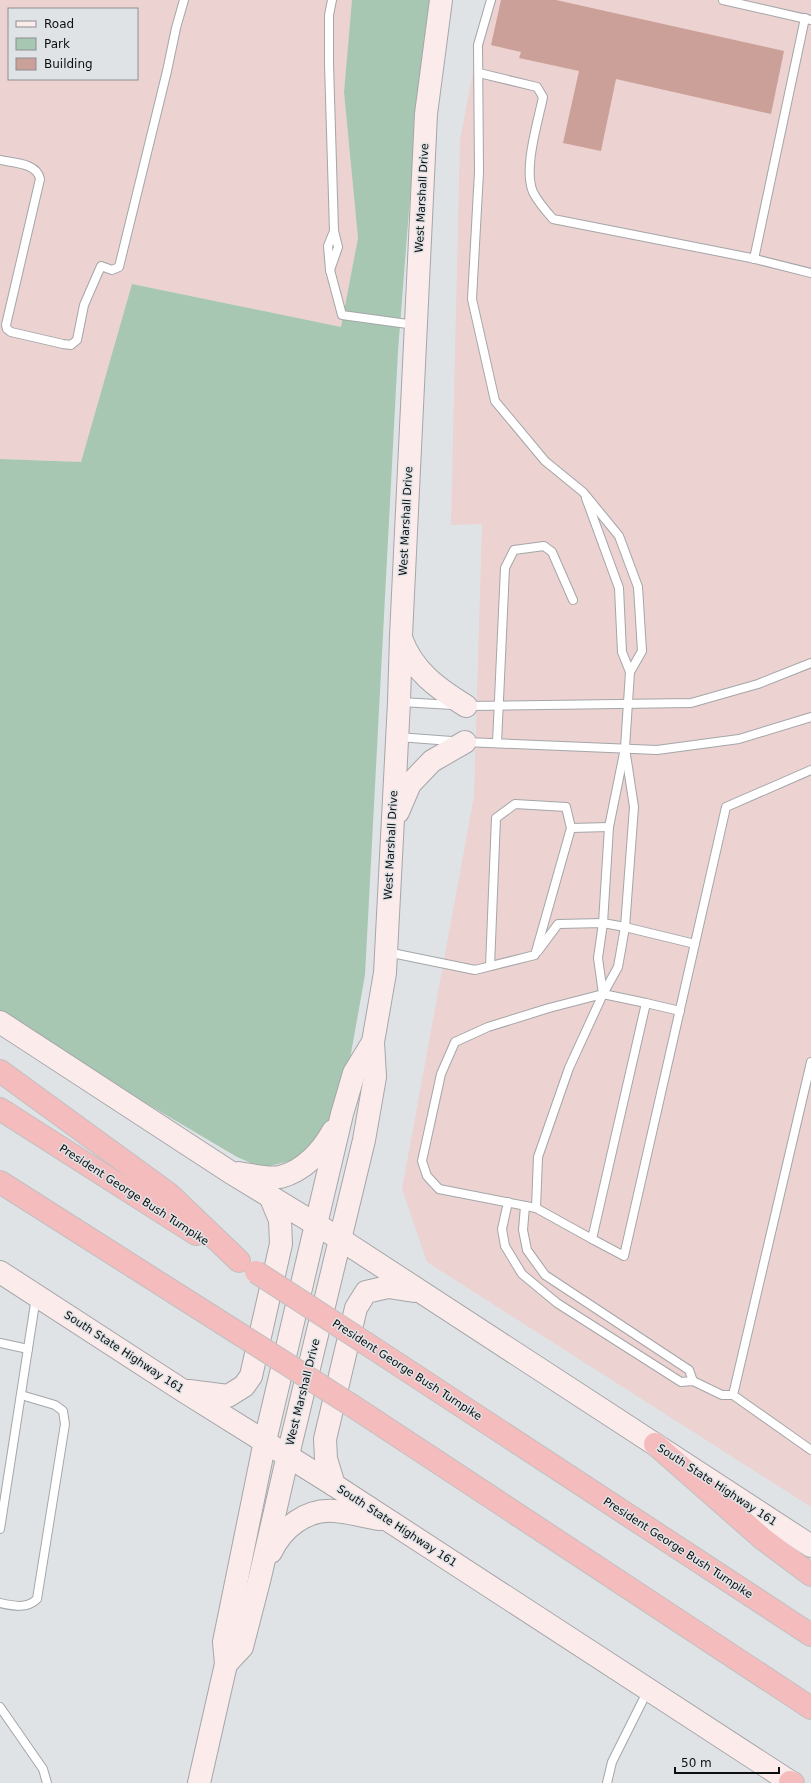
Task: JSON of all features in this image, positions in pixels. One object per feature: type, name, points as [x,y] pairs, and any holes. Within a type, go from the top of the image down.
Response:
[{"type":"highway","points":[[0,1071],[169,1194],[247,1267]]},
{"type":"highway","name":"President George Bush Turnpike","points":[[0,1109],[367,1344],[811,1635]]},
{"type":"highway","points":[[0,1182],[351,1405],[811,1708]]},
{"type":"highway","points":[[655,1444],[763,1539],[811,1576]]},
{"type":"main road","name":"West Marshall Drive","points":[[226,1664],[242,1647],[260,1577],[364,1140],[375,1077],[373,1042],[385,973],[426,114],[441,0]]},
{"type":"main road","points":[[401,636],[406,652],[423,674],[441,691],[466,706]]},
{"type":"main road","points":[[392,828],[410,784],[432,761],[465,742]]},
{"type":"main road","points":[[0,1022],[230,1172],[340,1239]]},
{"type":"main road","name":"West Marshall Drive","points":[[199,1783],[226,1664],[224,1642],[265,1441],[342,1114],[354,1073],[373,1042]]},
{"type":"main road","points":[[230,1172],[263,1177],[279,1177],[296,1171],[313,1158],[327,1142],[342,1114]]},
{"type":"main road","points":[[182,1390],[228,1396],[244,1386],[251,1376],[255,1366],[282,1244],[280,1220],[270,1196]]},
{"type":"main road","name":"South State Highway 161","points":[[340,1239],[811,1546]]},
{"type":"main road","name":"South State Highway 161","points":[[0,1272],[182,1390],[288,1455],[792,1783]]},
{"type":"main road","points":[[334,1485],[326,1459],[325,1440],[356,1308],[366,1292],[388,1287],[421,1293]]},
{"type":"main road","points":[[260,1577],[274,1545],[286,1528],[300,1519],[316,1512],[334,1511],[390,1521]]},
{"type":"lane","points":[[0,160],[33,167],[38,172],[40,179],[6,325],[7,330],[18,334],[71,345],[77,340],[84,305],[101,266],[112,270],[119,267],[184,0]]},
{"type":"lane","points":[[332,0],[329,15],[329,64],[334,231],[338,247],[330,270],[342,315],[416,325]]},
{"type":"lane","points":[[491,0],[478,45],[479,172],[472,299],[495,401],[544,461],[584,492],[619,536],[638,587],[642,651],[630,672]]},
{"type":"lane","points":[[723,0],[808,19],[754,259]]},
{"type":"lane","points":[[478,73],[536,87],[543,97],[529,166],[532,190],[538,203],[553,219],[754,259],[811,273]]},
{"type":"lane","points":[[584,492],[619,588],[622,652],[630,672],[625,748],[609,827],[603,923],[598,958],[603,994]]},
{"type":"lane","points":[[496,743],[505,568],[514,550],[544,546],[552,552],[573,600]]},
{"type":"lane","points":[[399,702],[466,706],[691,702],[758,684],[811,663]]},
{"type":"lane","points":[[397,737],[465,742],[657,750],[739,739],[811,717]]},
{"type":"lane","points":[[536,1208],[538,1157],[569,1068],[603,994],[618,967],[625,927],[634,807],[625,748]]},
{"type":"lane","points":[[680,1011],[646,1002],[603,994],[549,1008],[488,1027],[455,1042],[441,1074],[422,1161],[426,1176],[439,1189],[536,1208],[624,1256],[680,1011],[726,807],[811,770]]},
{"type":"lane","points":[[490,966],[496,818],[515,804],[566,807],[571,828],[535,955]]},
{"type":"lane","points":[[571,828],[609,827]]},
{"type":"lane","points":[[386,952],[475,970],[535,955],[558,924],[603,923],[695,944]]},
{"type":"lane","points":[[592,1239],[646,1002]]},
{"type":"lane","points":[[733,1395],[811,1062]]},
{"type":"lane","points":[[508,1202],[502,1229],[505,1246],[522,1274],[557,1303],[681,1382],[693,1381],[722,1395],[733,1395],[811,1450]]},
{"type":"lane","points":[[526,1206],[523,1230],[527,1250],[545,1275],[689,1370],[693,1381]]},
{"type":"lane","points":[[0,1529],[37,1295]]},
{"type":"lane","points":[[0,1343],[28,1349]]},
{"type":"lane","points":[[0,1603],[25,1606],[33,1604],[37,1599],[65,1424],[63,1411],[55,1405],[21,1395]]},
{"type":"lane","points":[[607,1783],[612,1762],[648,1689]]},
{"type":"lane","points":[[0,1707],[43,1769],[47,1783]]},
{"type":"shaded area","points":[[0,0],[352,0],[344,92],[358,238],[341,327],[132,284],[81,462],[0,459]]},
{"type":"shaded area","points":[[487,0],[811,0],[811,1507],[427,1262],[402,1189],[474,796],[482,524],[451,525],[460,140]]},
{"type":"green space","points":[[352,0],[430,0],[413,159],[398,351],[365,975],[350,1059],[328,1130],[302,1158],[262,1168],[237,1157],[0,1017],[0,459],[81,462],[132,284],[341,327],[358,238],[344,92]]},
{"type":"building","points":[[501,0],[556,0],[784,51],[771,114],[616,79],[601,151],[563,143],[579,71],[519,58],[521,52],[491,45]]}]
